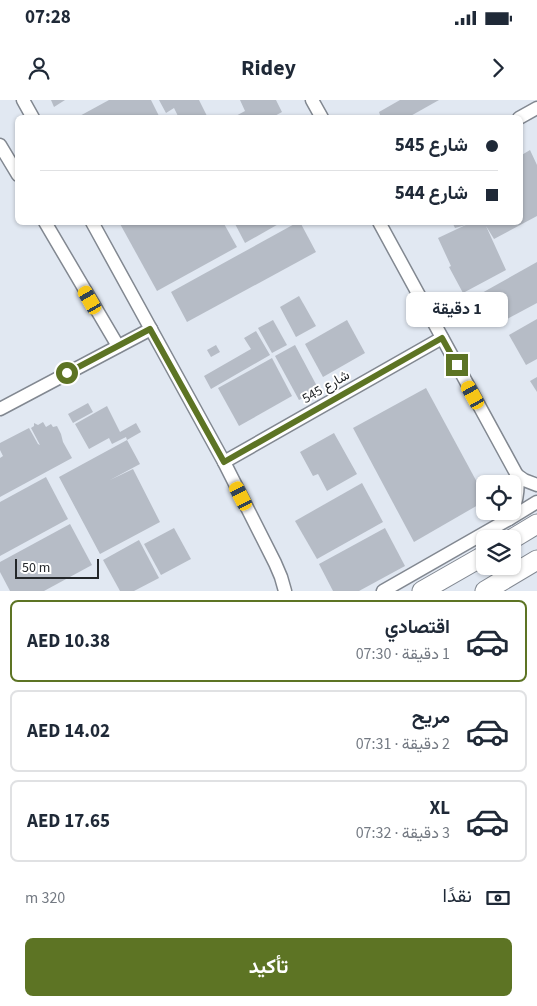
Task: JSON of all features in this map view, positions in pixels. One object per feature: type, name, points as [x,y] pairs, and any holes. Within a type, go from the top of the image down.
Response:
[{"type":"street","points":[[24,100],[32,115]]},
{"type":"street","points":[[312,100],[320,115]]},
{"type":"street","points":[[523,116],[537,108]]},
{"type":"street","points":[[0,144],[15,170]]},
{"type":"street","points":[[47,225],[118,346]]},
{"type":"street","points":[[94,225],[224,462],[275,563],[285,591]]},
{"type":"street","points":[[381,225],[517,475]]},
{"type":"street","points":[[0,410],[150,329]]},
{"type":"street","name":"شارع 545","points":[[224,462],[442,338]]},
{"type":"street","points":[[521,478],[537,485]]},
{"type":"street","points":[[521,512],[537,502]]},
{"type":"street","points":[[383,591],[507,520]]},
{"type":"street","points":[[521,534],[537,524]]},
{"type":"street","points":[[422,591],[476,560]]},
{"type":"street","points":[[521,570],[537,560]]},
{"type":"street","points":[[521,572],[537,570]]},
{"type":"street","points":[[485,591],[513,575]]},
{"type":"building","points":[[51,100],[65,100],[54,107]]},
{"type":"building","points":[[109,100],[151,100],[158,115],[82,115]]},
{"type":"building","points":[[159,100],[199,100],[206,115],[178,115],[174,108],[166,113]]},
{"type":"building","points":[[240,100],[276,100],[282,112],[276,115],[238,115],[245,111]]},
{"type":"building","points":[[400,100],[439,100],[412,115],[380,115],[379,112]]},
{"type":"building","points":[[530,150],[537,165],[537,216],[523,223],[523,154]]},
{"type":"building","points":[[121,225],[225,225],[237,247],[157,291]]},
{"type":"building","points":[[236,225],[277,225],[245,243]]},
{"type":"building","points":[[293,225],[302,225],[316,252],[187,322],[171,292]]},
{"type":"building","points":[[454,225],[466,225],[455,228]]},
{"type":"building","points":[[466,225],[520,225],[494,239],[486,226],[506,270],[463,293],[449,267],[451,266],[438,238]]},
{"type":"building","points":[[537,262],[537,303],[496,325],[480,294]]},
{"type":"building","points":[[299,296],[316,326],[296,337],[280,307]]},
{"type":"building","points":[[537,319],[537,359],[526,365],[509,335]]},
{"type":"building","points":[[273,320],[287,345],[272,353],[258,328]]},
{"type":"building","points":[[347,320],[365,353],[323,377],[305,344]]},
{"type":"building","points":[[256,331],[270,355],[211,389],[204,376],[251,349],[244,338]]},
{"type":"building","points":[[216,345],[220,352],[211,357],[207,350]]},
{"type":"building","points":[[295,345],[319,390],[299,400],[275,356]]},
{"type":"building","points":[[272,358],[292,396],[239,426],[218,388]]},
{"type":"building","points":[[537,377],[537,392],[530,381]]},
{"type":"building","points":[[426,388],[476,480],[476,506],[414,542],[353,428]]},
{"type":"building","points":[[88,403],[93,412],[73,423],[68,414]]},
{"type":"building","points":[[107,406],[120,432],[136,423],[141,432],[127,440],[126,437],[112,444],[109,438],[89,449],[75,424]]},
{"type":"building","points":[[43,422],[46,427],[51,424],[53,427],[57,426],[72,458],[0,497],[0,458],[3,456],[0,450],[0,443],[29,428],[40,445],[31,428],[34,426],[34,423],[38,425]]},
{"type":"building","points":[[334,433],[357,474],[327,491],[318,474],[313,476],[300,452]]},
{"type":"building","points":[[127,440],[140,464],[110,480],[133,469],[160,522],[100,554],[59,477]]},
{"type":"building","points":[[46,477],[68,519],[0,556],[0,502]]},
{"type":"building","points":[[362,483],[383,522],[317,559],[295,521]]},
{"type":"building","points":[[70,524],[92,565],[44,591],[10,591],[0,572],[0,562]]},
{"type":"building","points":[[174,528],[191,559],[161,575],[144,544]]},
{"type":"building","points":[[385,528],[405,566],[359,591],[333,591],[319,564]]},
{"type":"building","points":[[139,540],[159,578],[134,591],[120,591],[103,560]]},
{"type":"route","points":[[67,373],[150,329],[224,462],[442,338],[457,365]]}]
